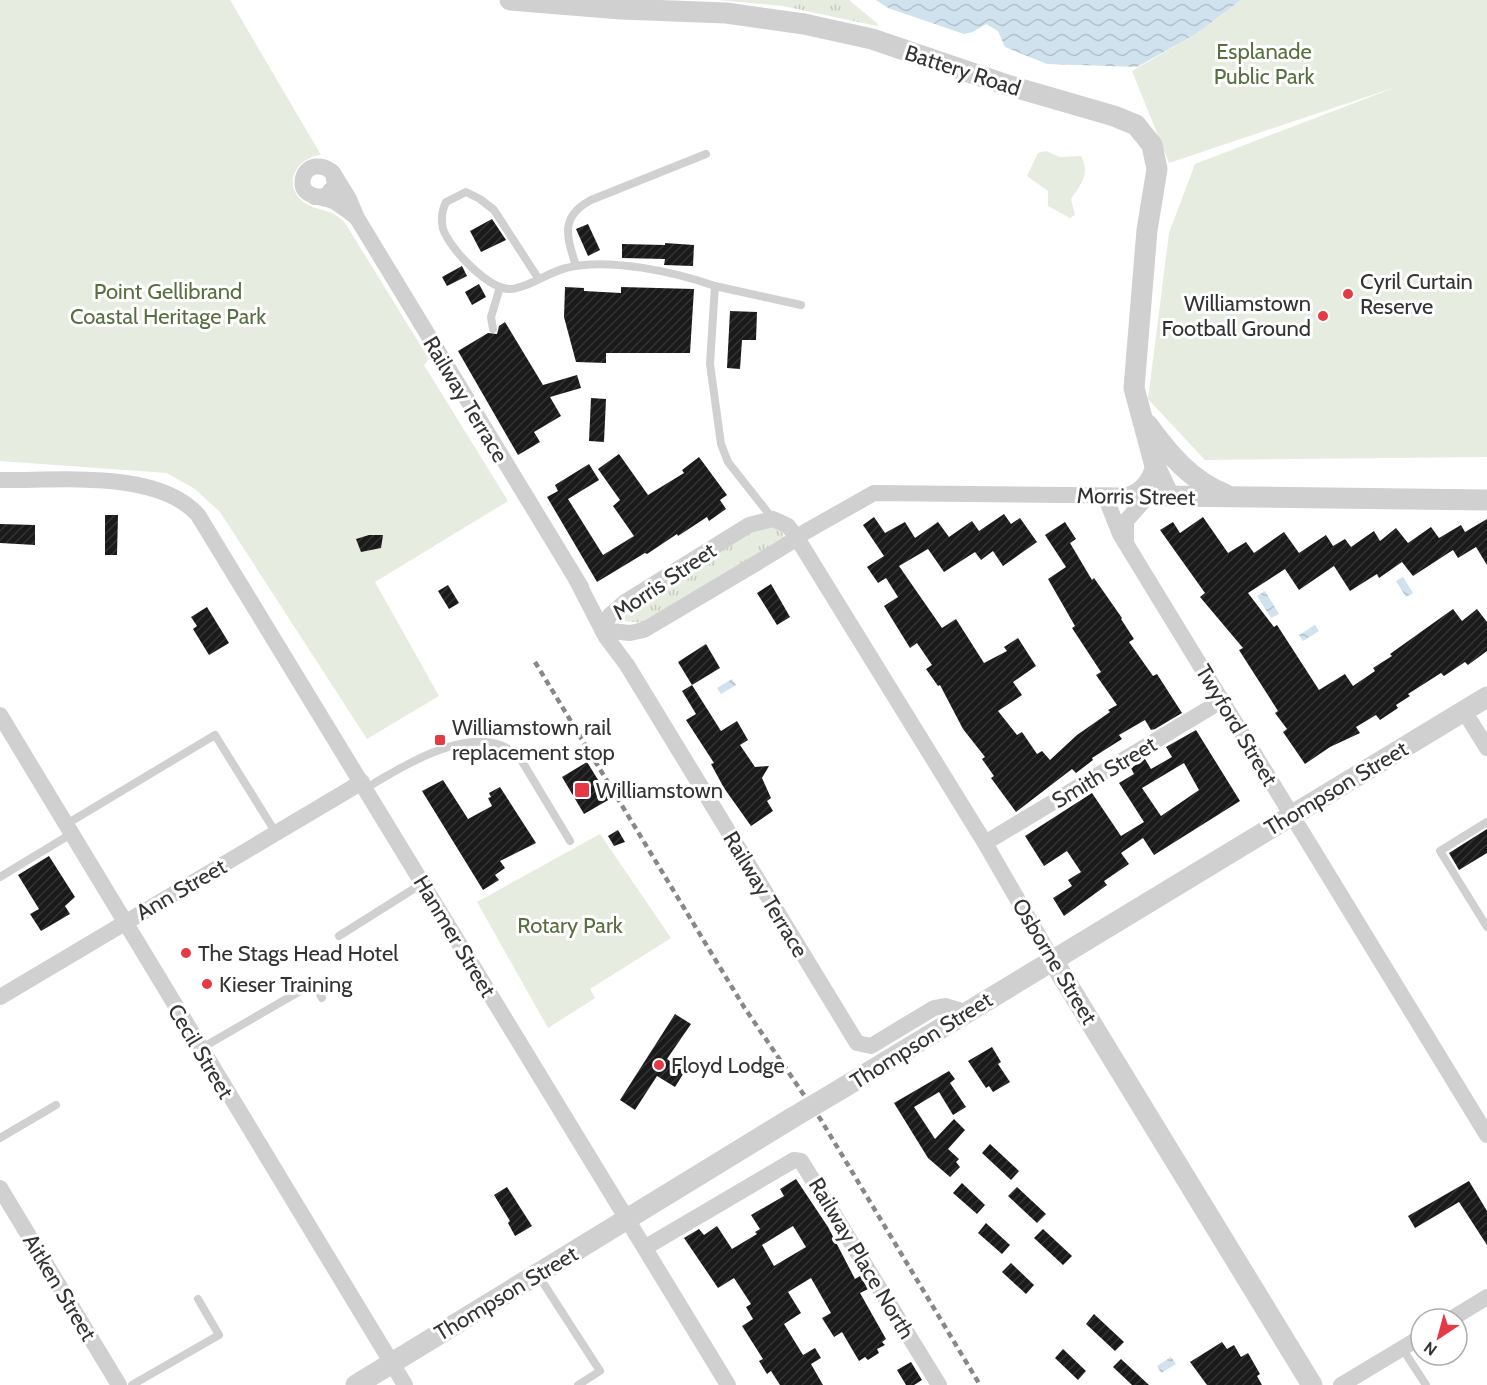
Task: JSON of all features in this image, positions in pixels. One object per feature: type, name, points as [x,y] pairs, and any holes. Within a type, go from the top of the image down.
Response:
[{"type":"street","name":"Battery Road","points":[[510,0],[621,9],[726,14],[804,24],[872,39],[1007,85],[1114,116],[1136,125],[1152,145],[1157,168],[1147,230],[1134,373],[1135,396],[1158,452],[1174,465],[1163,496]]},
{"type":"street","points":[[319,166],[333,173],[335,185],[332,191],[322,198],[315,197],[308,193],[304,186],[305,174],[319,166]]},
{"type":"street","name":"Railway Terrace","points":[[333,173],[349,199],[357,218],[576,579],[602,630],[627,665],[857,1043],[871,1046],[934,1008],[945,1006],[965,1012]]},
{"type":"street","name":"Railway Terrace","points":[[315,197],[333,202],[357,218]]},
{"type":"street","name":"Battery Road","points":[[1158,452],[1198,481],[1230,496]]},
{"type":"street","points":[[1126,496],[1139,489],[1148,480],[1158,452]]},
{"type":"street","name":"Hanmer Street","points":[[0,480],[126,482],[153,487],[173,495],[193,510],[202,521],[728,1385]]},
{"type":"street","name":"Morris Street","points":[[773,519],[748,525],[625,602],[612,612],[602,630],[630,633],[653,625],[874,493],[1487,500]]},
{"type":"street","name":"Twyford Street","points":[[1105,496],[1111,515],[1128,546],[1487,1135]]},
{"type":"street","points":[[1128,546],[1124,534],[1126,521],[1163,496]]},
{"type":"street","points":[[773,519],[788,526],[797,538]]},
{"type":"street","name":"Osborne Street","points":[[797,538],[985,843],[1052,959],[1312,1385]]},
{"type":"street","name":"Railway Terrace","points":[[576,579],[600,611],[609,611],[625,602]]},
{"type":"street","name":"Thompson Street","points":[[356,1385],[1052,959],[1487,697]]},
{"type":"street","name":"Smith Street","points":[[985,843],[1223,700]]},
{"type":"street","points":[[1464,711],[1487,747]]},
{"type":"street","name":"Cecil Street","points":[[0,715],[405,1385]]},
{"type":"street","name":"Ann Street","points":[[0,997],[276,833],[364,785]]},
{"type":"street","name":"Railway Place North","points":[[646,1247],[794,1160],[801,1161],[939,1385]]},
{"type":"street","name":"Aitken Street","points":[[0,1188],[119,1384]]},
{"type":"street","points":[[1469,1308],[1487,1297]]},
{"type":"street","points":[[1341,1385],[1409,1344]]},
{"type":"lane","points":[[576,266],[567,231],[569,221],[578,208],[591,200],[706,154]]},
{"type":"lane","points":[[538,278],[490,206],[470,193],[460,194],[450,199],[444,206],[442,221],[445,233],[477,273],[500,287],[514,289],[538,278],[576,266],[623,266],[801,305]]},
{"type":"lane","points":[[716,286],[710,364],[722,449],[732,468],[773,519]]},
{"type":"lane","points":[[494,329],[490,317],[500,287]]},
{"type":"lane","points":[[0,877],[215,735],[276,833]]},
{"type":"lane","points":[[364,785],[442,749],[467,743],[497,745],[511,750],[520,758],[570,841]]},
{"type":"lane","points":[[1487,822],[1440,851],[1487,927]]},
{"type":"lane","points":[[339,936],[423,883]]},
{"type":"lane","points":[[200,1049],[314,983],[322,998]]},
{"type":"lane","points":[[0,1138],[56,1105]]},
{"type":"lane","points":[[538,1274],[600,1371],[578,1385]]},
{"type":"lane","points":[[119,1384],[219,1335],[198,1299]]},
{"type":"lane","points":[[1402,1348],[1425,1385]]},
{"type":"green space","name":"Point Gellibrand Coastal Heritage Park","points":[[0,0],[230,0],[321,155],[306,160],[300,165],[293,177],[295,192],[305,203],[334,214],[345,223],[429,359],[424,365],[508,501],[375,582],[439,696],[367,739],[220,512],[195,489],[167,473],[0,461]]},
{"type":"green space","points":[[718,0],[849,0],[878,24],[877,26],[783,6]]},
{"type":"green space","name":"Williamstown Football Ground","points":[[1241,0],[1487,0],[1487,457],[1205,460],[1148,399],[1169,233],[1195,164],[1399,86],[1169,163],[1132,71],[1196,34]]},
{"type":"green space","points":[[1046,151],[1060,157],[1081,156],[1084,162],[1084,178],[1071,199],[1075,215],[1070,218],[1048,206],[1048,191],[1027,176],[1038,153]]},
{"type":"green space","points":[[772,526],[783,533],[784,538],[641,623],[624,621],[626,609],[747,532]]},
{"type":"green space","name":"Rotary Park","points":[[600,834],[671,938],[590,989],[595,998],[548,1028],[477,902]]},
{"type":"water","points":[[876,0],[1241,0],[1196,34],[1137,67],[1047,64],[1005,47],[998,31],[986,24],[973,32],[964,34],[888,8]]},
{"type":"water","points":[[1403,577],[1413,593],[1406,597],[1396,581]]},
{"type":"water","points":[[1265,591],[1279,614],[1271,618],[1257,596]]},
{"type":"water","points":[[1315,625],[1319,631],[1303,641],[1299,635]]},
{"type":"water","points":[[732,679],[736,685],[721,694],[717,688]]},
{"type":"water","points":[[1171,1357],[1176,1364],[1161,1373],[1157,1366]]},
{"type":"building","points":[[492,219],[506,240],[481,252],[470,231]]},
{"type":"building","points":[[588,224],[600,250],[588,256],[576,229]]},
{"type":"building","points":[[665,243],[694,245],[693,266],[664,265],[665,259],[622,258],[622,244],[665,245]]},
{"type":"building","points":[[462,266],[467,276],[447,286],[442,277]]},
{"type":"building","points":[[479,284],[486,297],[472,305],[465,292]]},
{"type":"building","points":[[565,287],[584,288],[584,291],[621,293],[621,287],[694,289],[690,353],[606,353],[606,363],[576,362],[564,317]]},
{"type":"building","points":[[730,311],[757,312],[756,340],[742,340],[740,369],[727,368]]},
{"type":"building","points":[[505,322],[543,385],[577,375],[581,388],[550,397],[561,416],[534,432],[540,442],[518,455],[458,351],[488,333],[497,334],[499,326]]},
{"type":"building","points":[[591,398],[606,399],[604,442],[589,441]]},
{"type":"building","points":[[619,454],[648,495],[684,473],[682,470],[699,457],[727,495],[720,500],[726,509],[709,521],[707,517],[597,582],[547,497],[558,491],[555,485],[589,464],[599,480],[568,499],[603,555],[634,536],[613,506],[620,500],[598,469]]},
{"type":"building","points":[[1004,514],[1011,524],[1020,518],[1037,542],[1003,566],[993,551],[981,560],[975,552],[944,572],[928,549],[899,566],[942,628],[956,619],[984,663],[1007,651],[1004,647],[1018,638],[1036,666],[1013,682],[1022,695],[998,711],[1017,735],[1022,732],[1037,754],[1042,751],[1050,760],[1077,735],[1117,705],[1096,675],[1101,672],[1072,628],[1075,626],[1048,579],[1066,567],[1045,535],[1065,522],[1076,539],[1070,543],[1092,580],[1094,578],[1134,639],[1129,642],[1153,676],[1157,674],[1182,713],[1155,729],[1151,730],[1145,720],[1119,735],[1122,739],[1092,758],[1093,760],[1076,773],[1072,769],[1016,812],[991,778],[994,776],[982,759],[985,757],[963,729],[940,685],[938,686],[926,669],[932,665],[917,643],[910,648],[884,606],[898,597],[886,578],[878,583],[867,567],[884,556],[863,525],[874,517],[885,533],[905,522],[915,538],[938,522],[949,537],[972,521],[979,531]]},
{"type":"building","points":[[105,515],[118,515],[117,555],[105,555]]},
{"type":"building","points":[[1203,517],[1228,553],[1246,542],[1254,553],[1284,532],[1299,553],[1326,535],[1333,546],[1345,539],[1351,547],[1374,531],[1380,541],[1396,528],[1408,543],[1431,527],[1439,538],[1461,525],[1465,532],[1487,519],[1487,565],[1476,547],[1458,558],[1453,550],[1413,576],[1402,562],[1379,578],[1377,574],[1350,591],[1334,566],[1299,590],[1285,569],[1248,593],[1274,627],[1277,625],[1319,690],[1345,674],[1353,686],[1375,671],[1373,668],[1392,656],[1390,654],[1453,609],[1462,621],[1477,609],[1487,622],[1487,651],[1468,665],[1465,662],[1444,676],[1441,673],[1408,694],[1410,696],[1396,705],[1398,708],[1380,720],[1376,715],[1356,727],[1360,733],[1330,747],[1305,764],[1283,732],[1287,729],[1275,713],[1278,711],[1239,650],[1243,648],[1200,597],[1205,593],[1160,530],[1173,522],[1180,533]]},
{"type":"building","points":[[0,524],[35,525],[35,545],[0,543]]},
{"type":"building","points":[[369,535],[383,535],[381,548],[361,552],[356,539]]},
{"type":"building","points":[[771,584],[790,617],[777,625],[757,593]]},
{"type":"building","points":[[448,585],[459,603],[449,609],[438,591]]},
{"type":"building","points":[[207,607],[229,643],[209,655],[193,629],[197,626],[191,617]]},
{"type":"building","points":[[706,644],[720,668],[692,685],[678,662]]},
{"type":"building","points":[[692,685],[721,731],[737,721],[748,740],[740,745],[755,767],[769,766],[762,778],[771,798],[767,801],[773,811],[751,826],[724,788],[711,764],[714,763],[686,720],[696,714],[682,691]]},
{"type":"building","points":[[1196,730],[1240,801],[1154,855],[1143,838],[1121,853],[1129,864],[1104,881],[1107,885],[1064,916],[1053,898],[1072,886],[1068,880],[1081,872],[1067,851],[1044,866],[1025,836],[1092,793],[1121,836],[1144,822],[1119,783],[1134,774],[1131,768],[1145,759],[1151,769],[1172,757],[1166,747]],"holes":[[[1184,763],[1199,790],[1161,816],[1142,788]]]},
{"type":"building","points":[[587,762],[610,799],[584,814],[562,777]]},
{"type":"building","points":[[443,780],[468,819],[492,806],[488,798],[491,797],[489,793],[500,787],[536,843],[500,861],[505,868],[495,875],[499,880],[483,890],[422,791]]},
{"type":"building","points":[[1487,829],[1487,853],[1459,870],[1449,853]]},
{"type":"building","points":[[618,830],[625,842],[614,846],[608,836]]},
{"type":"building","points":[[49,856],[75,897],[65,906],[70,914],[41,931],[30,914],[39,909],[18,875]]},
{"type":"building","name":"Floyd Lodge","points":[[675,1014],[691,1024],[667,1059],[685,1071],[675,1087],[657,1076],[635,1110],[620,1100]]},
{"type":"building","points":[[992,1047],[1001,1062],[998,1064],[1010,1082],[993,1092],[989,1086],[986,1088],[968,1061]]},
{"type":"building","points":[[949,1071],[955,1079],[950,1083],[966,1107],[953,1115],[939,1092],[914,1107],[935,1139],[954,1119],[965,1130],[948,1149],[959,1159],[956,1162],[960,1167],[950,1177],[928,1158],[894,1103]]},
{"type":"building","points":[[990,1144],[1019,1171],[1011,1180],[982,1153]]},
{"type":"building","points":[[796,1179],[828,1227],[855,1279],[860,1276],[868,1289],[860,1293],[886,1339],[882,1342],[885,1345],[877,1349],[879,1353],[868,1360],[865,1357],[859,1361],[842,1332],[834,1337],[822,1318],[831,1313],[811,1278],[788,1292],[801,1313],[784,1324],[803,1355],[815,1348],[821,1358],[811,1364],[823,1385],[780,1385],[771,1371],[767,1374],[759,1361],[763,1359],[742,1326],[753,1319],[746,1307],[751,1304],[734,1278],[718,1288],[684,1238],[699,1229],[704,1235],[717,1226],[732,1249],[757,1234],[755,1232],[760,1229],[751,1215],[784,1196],[780,1189]],"holes":[[[793,1226],[806,1247],[774,1266],[762,1245]]]},
{"type":"building","points":[[1469,1181],[1487,1211],[1487,1245],[1459,1202],[1415,1228],[1408,1216]]},
{"type":"building","points":[[962,1183],[985,1205],[977,1214],[953,1193]]},
{"type":"building","points":[[507,1187],[532,1226],[515,1236],[508,1223],[510,1221],[494,1195]]},
{"type":"building","points":[[1017,1187],[1046,1214],[1037,1223],[1008,1196]]},
{"type":"building","points":[[986,1223],[1010,1245],[1002,1254],[978,1233]]},
{"type":"building","points":[[1043,1229],[1072,1256],[1063,1265],[1034,1238]]},
{"type":"building","points":[[1011,1263],[1034,1285],[1026,1294],[1002,1272]]},
{"type":"building","points":[[1094,1314],[1124,1342],[1115,1351],[1086,1324]]},
{"type":"building","points":[[1222,1342],[1227,1349],[1234,1345],[1241,1357],[1248,1353],[1260,1374],[1257,1376],[1262,1385],[1207,1385],[1190,1362]]},
{"type":"building","points":[[1063,1349],[1086,1371],[1078,1380],[1055,1358]]},
{"type":"building","points":[[1121,1359],[1149,1385],[1132,1385],[1113,1367]]},
{"type":"building","points":[[911,1362],[922,1380],[914,1385],[906,1385],[897,1370]]},
{"type":"railway","points":[[535,662],[744,1007],[821,1120],[980,1385]]},
{"type":"place","name":"Cyril Curtain Reserve","points":[[1348,294]]},
{"type":"place","name":"Williamstown Football Ground","points":[[1323,316]]},
{"type":"place","name":"Williamstown rail replacement stop","points":[[440,740]]},
{"type":"place","name":"Williamstown","points":[[582,790]]},
{"type":"place","name":"The Stags Head Hotel","points":[[186,953]]},
{"type":"place","name":"Kieser Training","points":[[207,984]]},
{"type":"place","name":"Floyd Lodge","points":[[659,1065]]},
{"type":"park label","name":"Esplanade Public Park","points":[[1264,64]]}]
